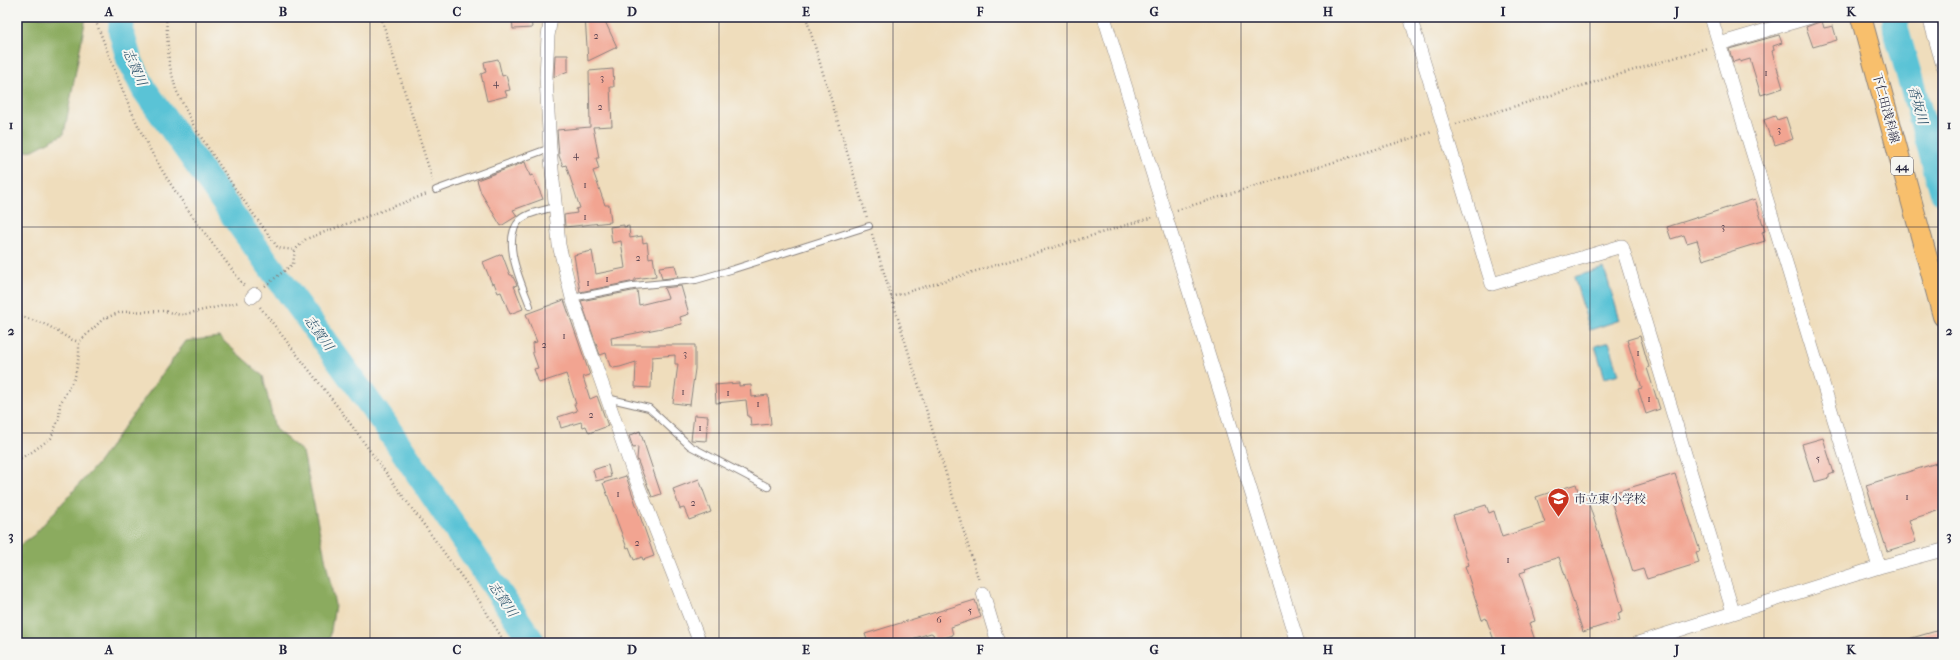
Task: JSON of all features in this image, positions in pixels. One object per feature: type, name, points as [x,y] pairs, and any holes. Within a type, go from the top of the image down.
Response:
[{"type":"main road","name":"下仁田浅科線","points":[[1860,17],[1943,316]]},
{"type":"street","points":[[550,17],[546,77],[550,148],[559,245],[572,298],[633,472],[700,643]]},
{"type":"street","points":[[1104,17],[1298,643]]},
{"type":"street","points":[[1410,17],[1492,284],[1622,246],[1733,612]]},
{"type":"street","points":[[1710,17],[1880,567]]},
{"type":"street","points":[[1719,44],[1811,17]]},
{"type":"street","points":[[1929,17],[1943,66]]},
{"type":"street","points":[[1638,643],[1880,567],[1943,550]]},
{"type":"street","points":[[983,593],[998,643]]},
{"type":"lane","points":[[436,190],[550,148]]},
{"type":"lane","points":[[530,306],[514,263],[511,240],[514,229],[520,220],[528,215],[555,207]]},
{"type":"lane","points":[[572,298],[633,286],[696,280],[869,226]]},
{"type":"lane","points":[[607,398],[649,408],[690,446],[768,488]]},
{"type":"path","points":[[94,17],[135,120],[151,151],[191,214],[341,411],[480,602],[505,643]]},
{"type":"path","points":[[166,17],[169,62],[176,90],[195,128],[234,187],[278,248],[295,250]]},
{"type":"path","points":[[17,460],[32,452],[50,438],[59,418],[60,404],[75,377],[79,355],[79,342],[103,319],[121,312],[164,311],[181,314],[246,300],[254,296],[288,268],[295,258],[295,250],[299,244],[314,235],[436,190],[381,17]]},
{"type":"path","points":[[806,17],[983,593]]},
{"type":"path","points":[[891,297],[1719,44]]},
{"type":"path","points":[[17,315],[47,325],[70,339],[79,342]]},
{"type":"green space","points":[[17,17],[86,17],[64,134],[33,150],[17,153]]},
{"type":"green space","points":[[219,337],[263,376],[275,429],[303,452],[335,605],[329,643],[17,643],[17,547],[34,535],[98,463],[186,341]]},
{"type":"water","points":[[1604,268],[1620,320],[1590,330],[1574,277]]},
{"type":"water","points":[[1609,342],[1619,374],[1605,378],[1595,346]]},
{"type":"building","points":[[512,17],[531,17],[532,28],[513,29]]},
{"type":"building","points":[[585,17],[603,17],[617,47],[588,61]]},
{"type":"building","points":[[1822,21],[1824,28],[1833,26],[1837,40],[1813,47],[1806,27]]},
{"type":"building","points":[[1779,35],[1782,43],[1773,46],[1774,50],[1772,51],[1783,88],[1761,95],[1750,59],[1740,62],[1740,60],[1733,62],[1729,49]]},
{"type":"building","points":[[555,55],[568,55],[568,71],[554,77]]},
{"type":"building","points":[[498,59],[502,76],[506,75],[510,90],[505,91],[507,96],[487,101],[481,74],[486,72],[484,62]]},
{"type":"building","points":[[613,69],[614,87],[610,87],[612,126],[593,127],[599,158],[596,158],[599,169],[593,171],[605,205],[609,205],[611,222],[565,227],[564,215],[577,213],[576,209],[580,208],[566,165],[563,166],[559,156],[557,130],[590,127],[589,71]]},
{"type":"building","points":[[1775,116],[1777,120],[1786,117],[1793,139],[1775,145],[1772,136],[1770,137],[1764,120]]},
{"type":"building","points":[[525,162],[530,176],[533,175],[543,199],[513,210],[517,216],[501,226],[481,193],[477,180]]},
{"type":"building","points":[[1755,199],[1765,231],[1762,232],[1765,241],[1703,260],[1697,240],[1687,243],[1684,235],[1671,239],[1667,227]]},
{"type":"building","points":[[624,225],[624,227],[629,226],[630,238],[642,236],[643,243],[647,242],[649,258],[653,257],[656,276],[635,279],[635,281],[580,292],[574,255],[592,251],[596,274],[625,268],[621,241],[612,243],[610,227]]},
{"type":"building","points":[[502,254],[510,275],[512,275],[517,285],[514,286],[523,309],[510,314],[501,292],[498,293],[494,283],[492,284],[483,262]]},
{"type":"building","points":[[675,265],[678,277],[662,279],[659,267]]},
{"type":"building","points":[[681,286],[689,314],[680,317],[682,324],[611,338],[612,345],[695,345],[695,369],[690,405],[673,403],[678,364],[675,364],[675,355],[652,357],[651,388],[635,387],[636,362],[620,367],[613,368],[610,366],[606,353],[600,355],[581,301],[637,290],[639,305],[668,298],[664,288]]},
{"type":"building","points":[[564,300],[590,375],[583,377],[590,399],[597,396],[608,426],[589,433],[586,426],[583,427],[581,422],[561,428],[558,417],[577,411],[566,374],[539,383],[534,369],[538,368],[533,354],[532,343],[537,342],[526,314]]},
{"type":"building","points":[[1640,336],[1649,367],[1647,368],[1660,409],[1646,414],[1638,389],[1642,388],[1627,340]]},
{"type":"building","points":[[739,383],[739,386],[751,385],[752,397],[768,395],[771,424],[751,426],[750,417],[748,417],[746,400],[716,403],[715,385]]},
{"type":"building","points":[[694,415],[708,416],[706,441],[691,440]]},
{"type":"building","points":[[640,431],[661,494],[652,497],[637,459],[638,447],[633,448],[629,436]]},
{"type":"building","points":[[1823,438],[1834,473],[1829,475],[1829,478],[1814,482],[1802,444]]},
{"type":"building","points":[[1943,461],[1943,509],[1909,520],[1916,542],[1887,551],[1866,485]]},
{"type":"building","points":[[608,465],[611,477],[596,481],[593,470]]},
{"type":"building","points":[[1675,474],[1700,551],[1696,552],[1699,563],[1647,579],[1643,569],[1633,572],[1609,494]]},
{"type":"building","points":[[626,476],[654,556],[643,560],[642,557],[634,560],[629,547],[627,548],[603,483]]},
{"type":"building","points":[[699,479],[711,512],[689,520],[684,508],[680,509],[673,489]]},
{"type":"building","points":[[1576,484],[1579,494],[1585,492],[1616,587],[1623,611],[1618,613],[1620,620],[1583,632],[1559,557],[1525,568],[1526,571],[1520,573],[1535,621],[1529,623],[1536,643],[1495,643],[1486,618],[1482,620],[1465,566],[1469,565],[1453,515],[1486,505],[1489,513],[1494,511],[1502,537],[1545,523],[1536,497]]},
{"type":"building","points":[[975,600],[981,617],[951,627],[953,635],[935,641],[933,634],[931,633],[899,643],[868,643],[865,634]]},
{"type":"building","points":[[1943,629],[1943,643],[1905,643],[1905,640]]},
{"type":"waterway","name":"志賀川","points":[[122,17],[121,31],[129,59],[144,89],[242,228],[384,423],[533,643]]},
{"type":"waterway","name":"香坂川","points":[[1895,17],[1896,30],[1943,193]]},
{"type":"place","name":"市立東小学校","points":[[1559,518]]}]
